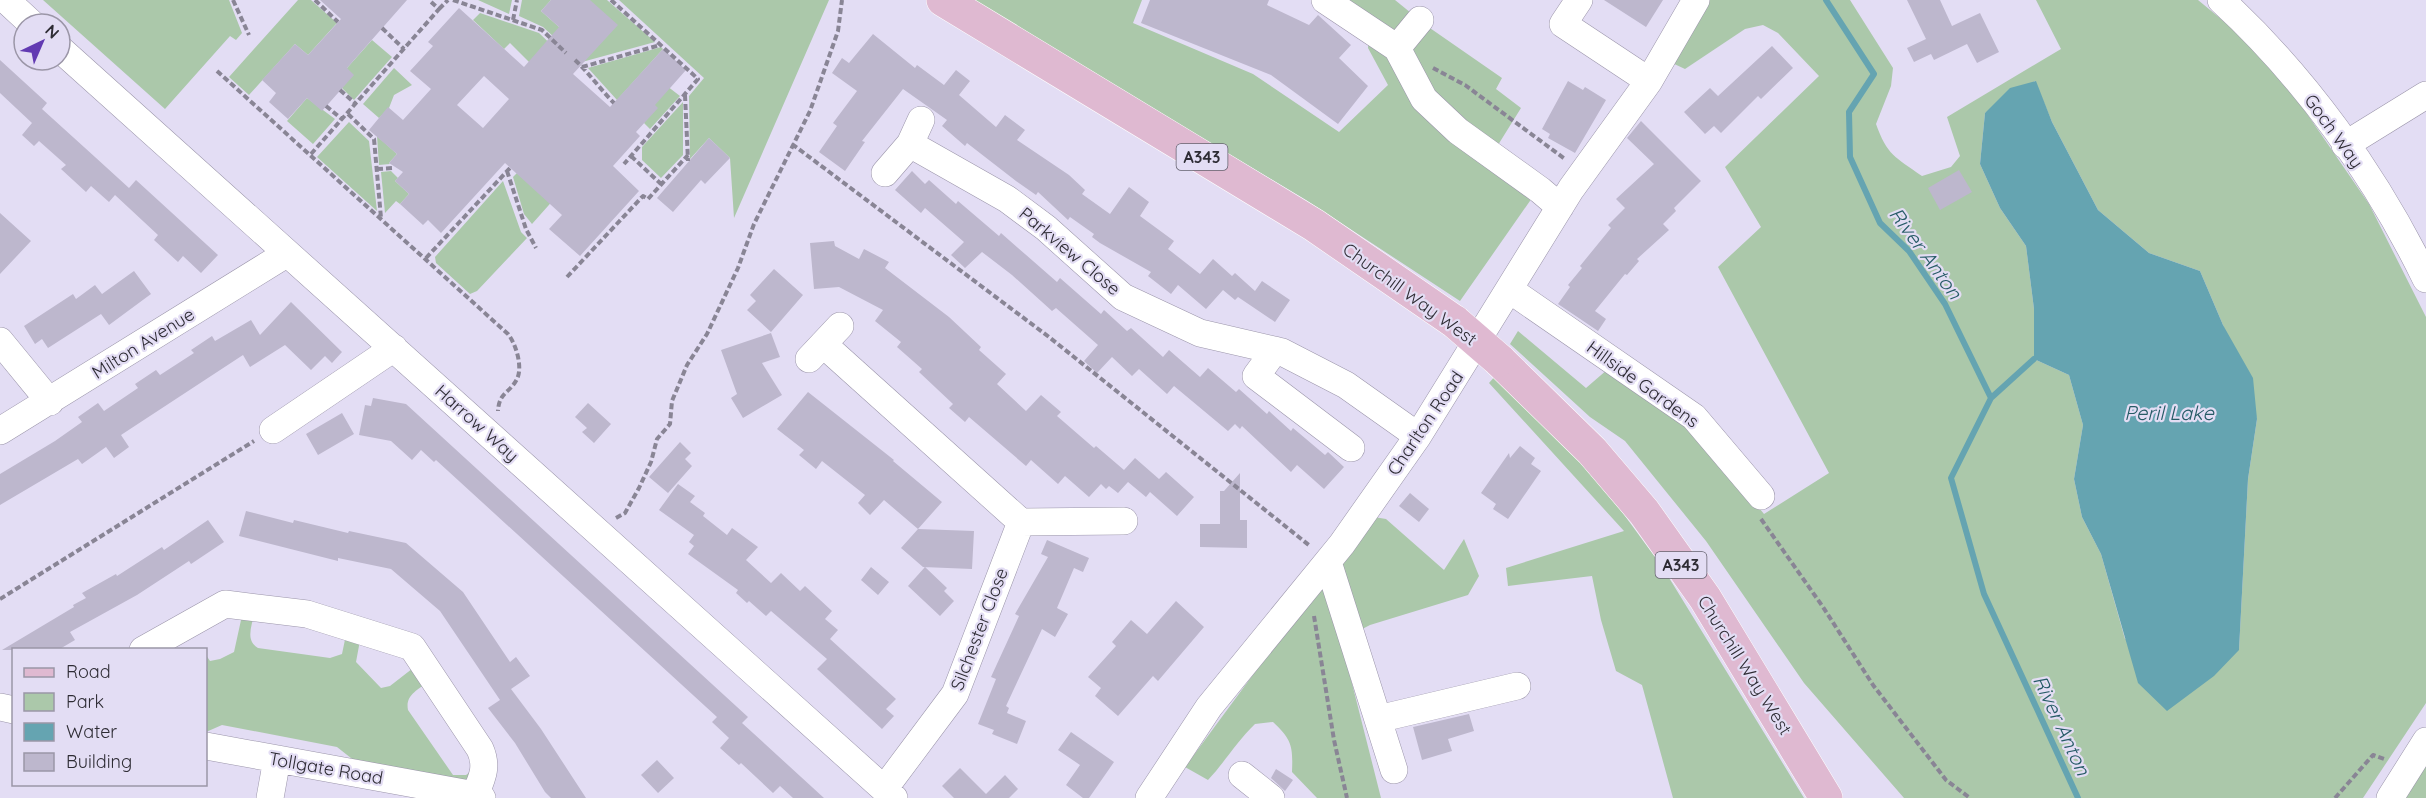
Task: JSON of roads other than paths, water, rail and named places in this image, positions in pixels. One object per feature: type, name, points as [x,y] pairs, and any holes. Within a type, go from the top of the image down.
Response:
[{"type":"main road","name":"Churchill Way West","points":[[943,0],[1314,225],[1455,322],[1499,360],[1592,451],[1644,512],[1705,598],[1826,798]]},
{"type":"street","points":[[6,0],[19,12]]},
{"type":"street","points":[[1325,0],[1397,48],[1424,99],[1458,132],[1540,190],[1560,207]]},
{"type":"street","points":[[1579,0],[1563,24],[1649,81]]},
{"type":"street","name":"Charlton Road","points":[[1149,798],[1209,707],[1320,554],[1418,436],[1560,207],[1649,81],[1695,0]]},
{"type":"street","name":"Goch Way","points":[[2222,0],[2298,81],[2345,145],[2401,230],[2426,279]]},
{"type":"street","points":[[1397,48],[1420,20]]},
{"type":"street","name":"Harrow Way","points":[[72,60],[889,794]]},
{"type":"street","points":[[2345,145],[2426,95]]},
{"type":"street","points":[[885,174],[910,144],[921,120]]},
{"type":"street","name":"Parkview Close","points":[[910,144],[1007,199],[1046,228],[1123,297],[1200,333],[1275,350],[1346,385],[1418,436]]},
{"type":"street","name":"Milton Avenue","points":[[0,431],[286,254]]},
{"type":"street","name":"Hillside Gardens","points":[[1510,290],[1694,417],[1759,506]]},
{"type":"street","points":[[0,341],[50,402]]},
{"type":"street","points":[[824,343],[1021,522],[1124,521]]},
{"type":"street","points":[[273,430],[394,348]]},
{"type":"street","points":[[1275,350],[1256,376],[1351,448]]},
{"type":"street","name":"Silchester Close","points":[[889,794],[955,694],[1021,522]]},
{"type":"street","points":[[1320,554],[1394,771]]},
{"type":"street","points":[[147,648],[225,604],[307,614],[412,647],[485,760],[485,770],[478,796]]},
{"type":"street","points":[[1378,719],[1517,686]]},
{"type":"street","points":[[2390,798],[2426,741]]},
{"type":"street","name":"Tollgate Road","points":[[207,746],[478,796]]},
{"type":"street","points":[[270,798],[277,759]]},
{"type":"street","points":[[1242,775],[1271,798]]},
{"type":"water","name":"Peril Lake","points":[[2036,81],[2052,122],[2098,210],[2149,253],[2200,271],[2223,325],[2253,378],[2257,419],[2248,479],[2239,650],[2214,676],[2167,711],[2138,683],[2101,554],[2082,517],[2074,479],[2083,425],[2069,375],[2034,359],[2034,309],[2026,246],[2000,208],[1980,164],[1985,113],[2010,88]]},
{"type":"waterway","name":"River Anton","points":[[1826,0],[1874,74],[1849,112],[1850,157],[1880,223],[1909,251],[1945,304],[1991,398]]},
{"type":"waterway","name":"River Anton","points":[[2034,359],[1991,398],[1951,478],[1984,594],[2078,798]]}]
